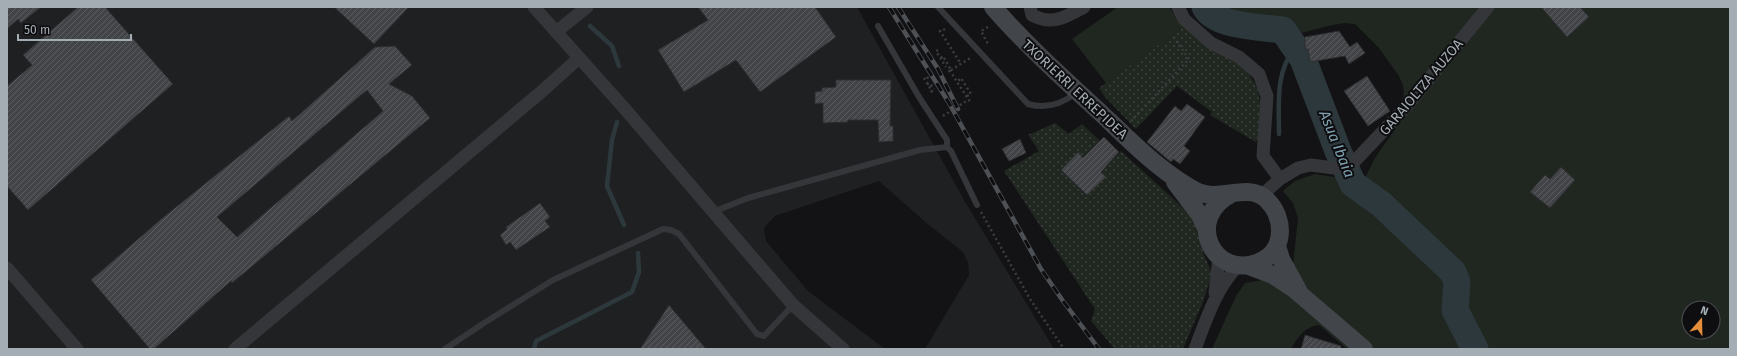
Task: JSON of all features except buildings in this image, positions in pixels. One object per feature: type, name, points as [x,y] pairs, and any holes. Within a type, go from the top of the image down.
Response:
[{"type":"street","points":[[534,7],[580,58],[793,305],[843,349]]},
{"type":"street","points":[[556,32],[587,7]]},
{"type":"street","name":"TXORIERRI ERREPIDEA","points":[[993,7],[1014,32],[1077,92],[1183,184],[1206,195],[1244,192],[1262,195]]},
{"type":"street","points":[[1030,7],[1032,14],[1041,20],[1049,20],[1061,19],[1084,7]]},
{"type":"street","points":[[1178,7],[1184,19],[1211,43],[1239,57],[1259,74],[1267,96],[1263,156],[1280,179],[1262,195],[1276,210],[1280,222],[1280,234],[1277,246],[1270,256],[1260,262],[1244,266],[1231,273],[1214,301],[1195,349]]},
{"type":"street","name":"GARAIOLTZA AUZOA","points":[[1280,179],[1298,168],[1311,165],[1334,168],[1352,164],[1404,108],[1488,7]]},
{"type":"street","points":[[235,349],[580,58]]},
{"type":"street","name":"TXORIERRI ERREPIDEA","points":[[1161,166],[1200,216],[1206,228],[1210,243],[1219,257]]},
{"type":"street","points":[[1206,228],[1208,216],[1214,206],[1222,198],[1232,193]]},
{"type":"street","points":[[1277,246],[1297,289],[1313,306]]},
{"type":"street","points":[[1219,257],[1228,263],[1244,266],[1273,275],[1294,289],[1364,349]]},
{"type":"street","points":[[1214,301],[1219,272],[1219,257]]},
{"type":"street","points":[[7,268],[77,349]]},
{"type":"lane","points":[[938,7],[1028,104],[1039,107],[1049,106],[1066,101],[1077,92]]},
{"type":"lane","points":[[878,26],[919,97],[947,140],[947,147],[951,151],[977,205]]},
{"type":"lane","points":[[713,212],[748,198],[920,150],[947,147]]},
{"type":"lane","points":[[446,349],[484,323],[554,280],[664,229],[671,230],[679,234],[757,334],[764,336],[793,305]]},
{"type":"path","points":[[989,46],[981,31],[988,26],[993,32]]},
{"type":"path","points":[[948,34],[943,29],[940,31],[947,45],[961,64]]},
{"type":"path","points":[[1133,126],[1129,123],[1189,59],[1172,35]]},
{"type":"path","points":[[938,50],[936,51],[946,67]]},
{"type":"path","points":[[966,53],[971,58]]},
{"type":"path","points":[[941,58],[944,56],[971,103]]},
{"type":"path","points":[[946,73],[974,56]]},
{"type":"path","points":[[926,77],[929,80]]},
{"type":"path","points":[[942,116],[968,98],[971,94],[961,78],[957,82],[968,98]]},
{"type":"path","points":[[928,84],[930,83],[934,89]]},
{"type":"path","points":[[977,205],[1030,299],[1064,349]]},
{"type":"shaded area","points":[[7,7],[857,7],[964,200],[1054,349],[925,349],[969,275],[968,262],[963,252],[924,221],[879,181],[775,216],[764,228],[766,241],[808,291],[885,349],[7,349]]},
{"type":"shaded area","points":[[1118,7],[1169,7],[1184,27],[1106,83],[1072,39]]},
{"type":"shaded area","points":[[1209,7],[1730,7],[1730,349],[1347,349],[1319,325],[1305,330],[1291,349],[1212,349],[1236,296],[1245,283],[1292,275],[1298,218],[1293,203],[1283,191],[1295,181],[1315,174],[1346,179],[1358,192],[1375,158],[1396,128],[1404,93],[1403,85],[1399,76],[1379,48],[1355,24],[1344,23],[1290,36],[1262,36],[1248,33],[1217,17]]},
{"type":"shaded area","points":[[1184,27],[1246,69],[1258,89],[1262,117],[1260,136],[1256,142],[1210,115],[1212,112],[1177,86],[1136,129],[1105,97],[1099,88]]},
{"type":"shaded area","points":[[1055,123],[1069,134],[1082,124],[1100,141],[1083,158],[1077,153],[1061,170],[1087,195],[1106,177],[1101,172],[1121,151],[1194,218],[1204,255],[1212,273],[1203,302],[1183,349],[1115,349],[1091,321],[1095,309],[1004,171],[1039,151],[1028,135]]},
{"type":"waterway","name":"Asua Ibaia","points":[[1205,7],[1211,14],[1219,19],[1229,22],[1252,27],[1283,30],[1303,59],[1338,151],[1353,184],[1381,204],[1453,272],[1457,282],[1455,310],[1475,349]]},
{"type":"waterway","points":[[590,26],[612,46],[619,66]]},
{"type":"waterway","points":[[1279,134],[1279,100],[1281,78],[1284,67],[1295,48]]},
{"type":"waterway","points":[[617,122],[612,140],[607,186],[624,225]]},
{"type":"waterway","points":[[534,349],[536,341],[632,292],[639,272],[638,253]]},
{"type":"railway","points":[[889,7],[949,103],[1041,269],[1099,349]]},
{"type":"railway","points":[[898,7],[938,69],[958,109]]}]
